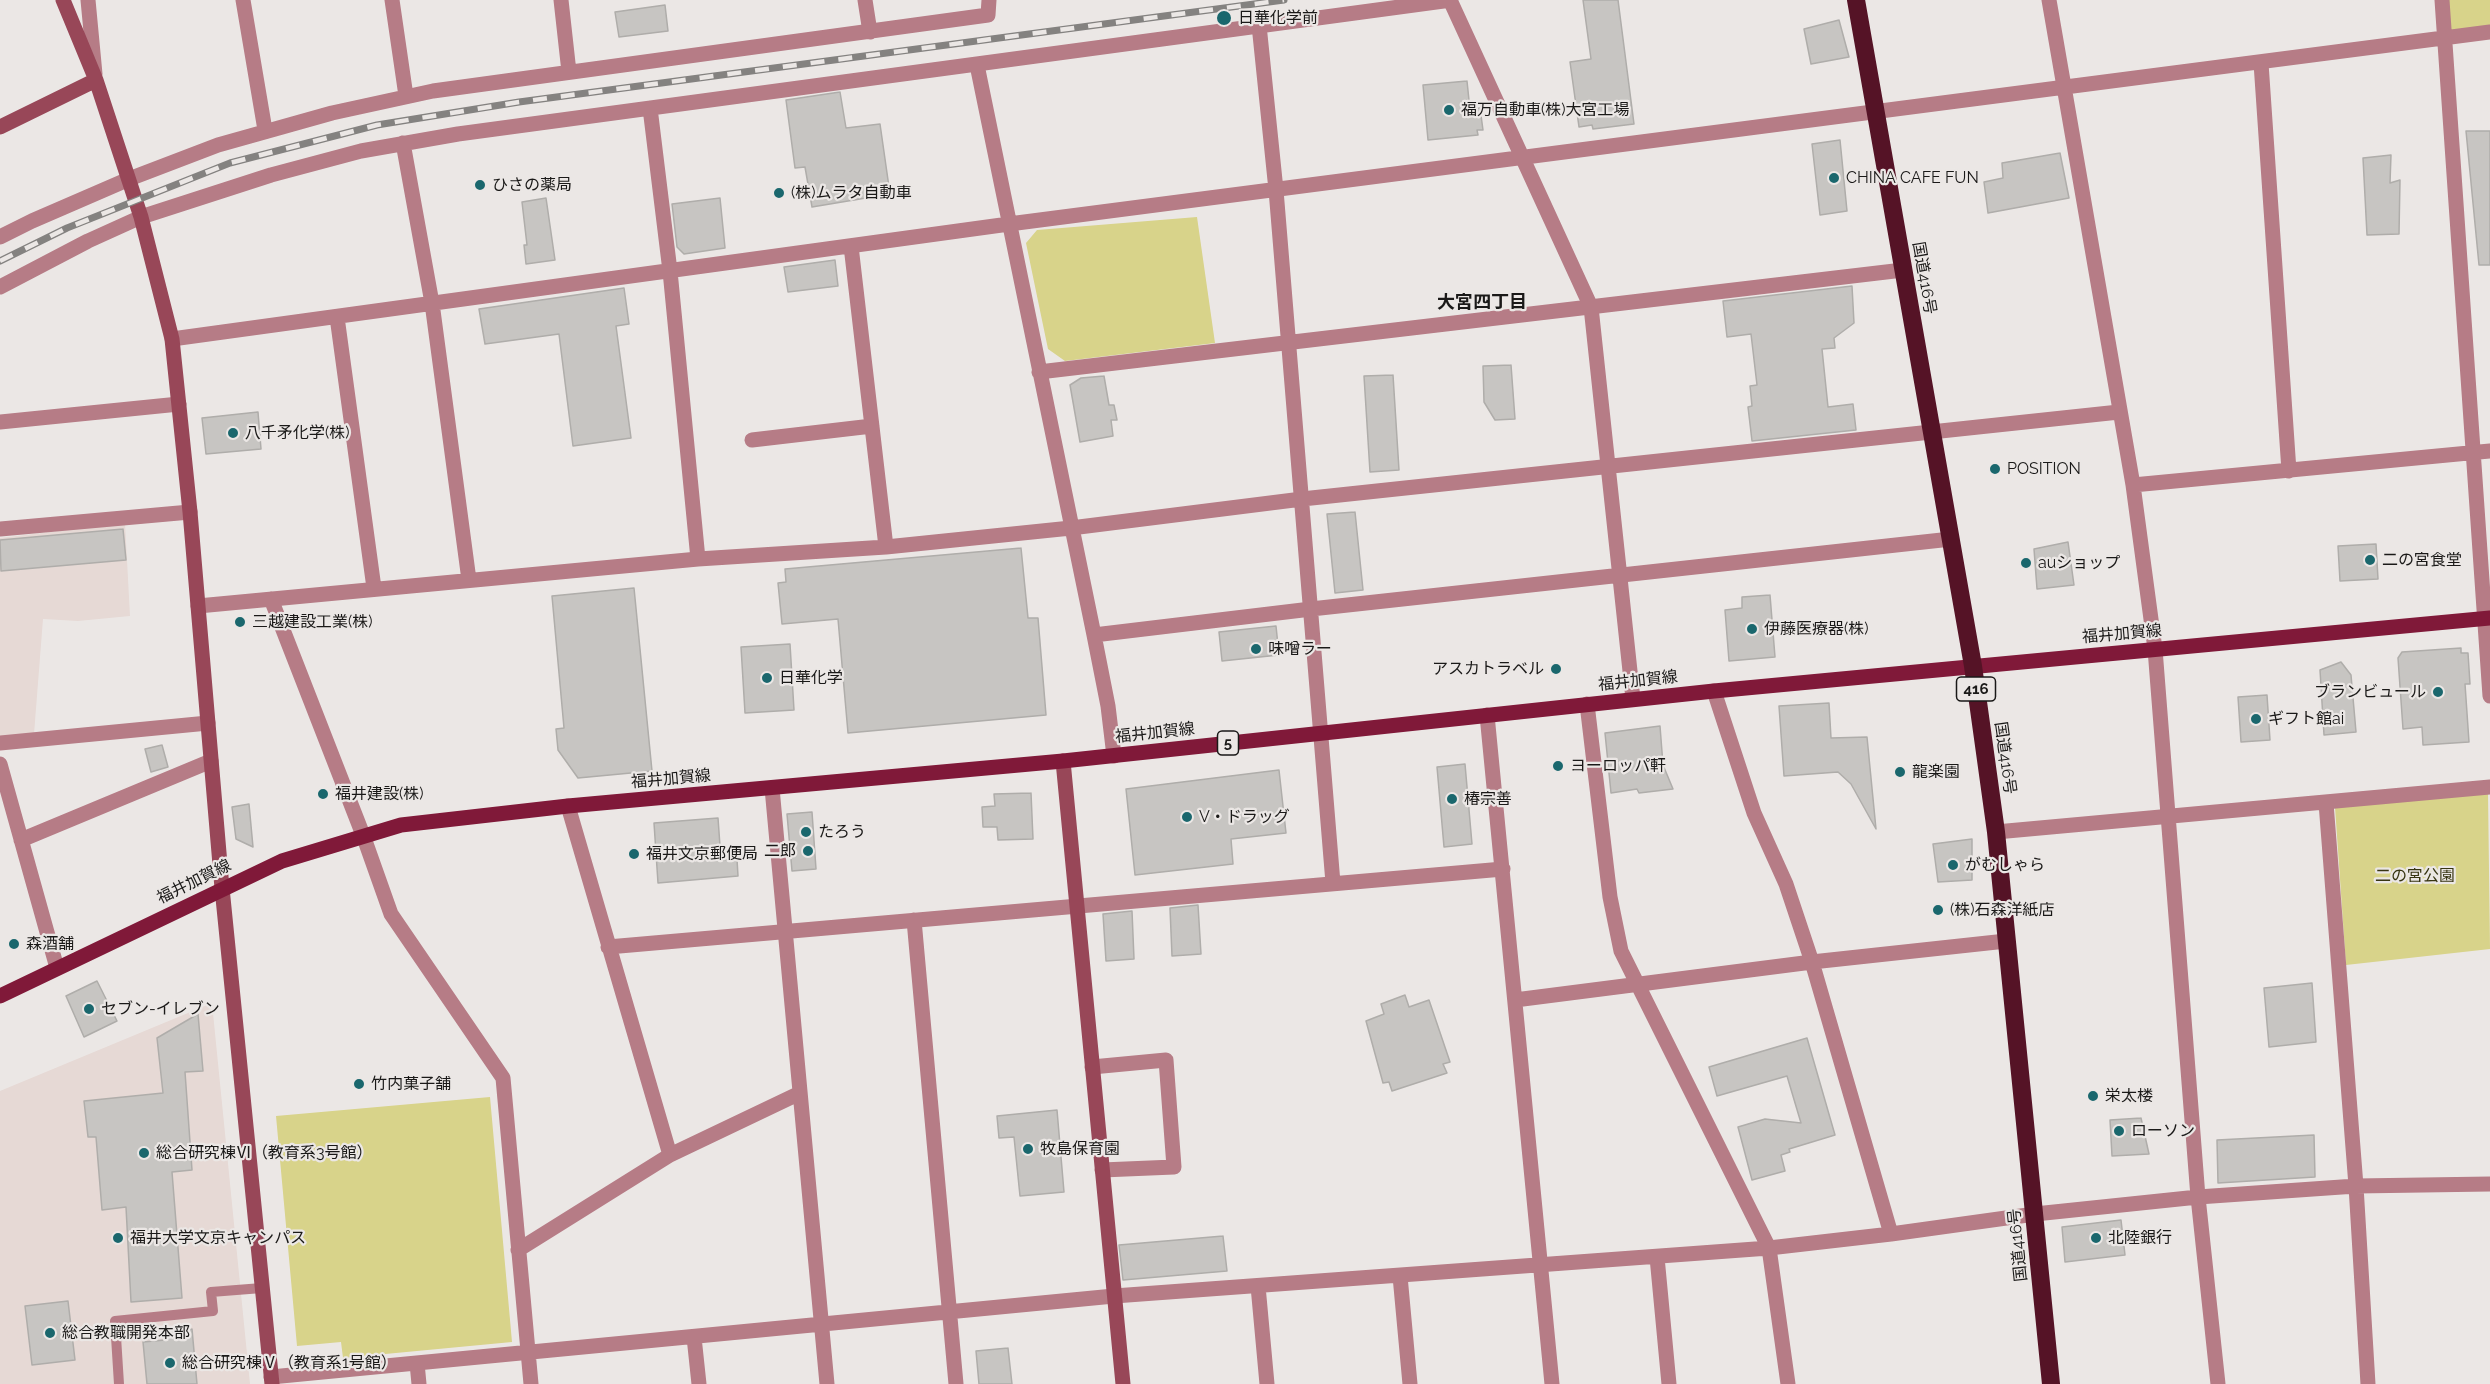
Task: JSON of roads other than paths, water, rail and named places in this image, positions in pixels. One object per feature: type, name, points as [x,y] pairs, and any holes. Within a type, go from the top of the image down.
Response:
[{"type":"highway","name":"国道416号","points":[[1857,0],[1973,666],[1996,832],[2051,1384]]},
{"type":"main road","name":"福井加賀線","points":[[0,996],[282,861],[401,825],[568,806],[1114,756],[1714,691],[2487,619]]},
{"type":"street","points":[[63,0],[96,80],[129,179],[172,339],[190,512],[222,888],[272,1381],[417,1363],[1114,1296],[1769,1248],[2035,1214],[2198,1197],[2356,1186],[2490,1184]]},
{"type":"street","points":[[88,0],[96,80]]},
{"type":"street","points":[[243,0],[265,130]]},
{"type":"street","points":[[392,0],[406,96]]},
{"type":"street","points":[[561,0],[569,72]]},
{"type":"street","points":[[865,0],[870,32]]},
{"type":"street","points":[[0,237],[32,220],[129,179],[218,145],[265,130],[406,96],[988,15],[989,0]]},
{"type":"street","points":[[0,287],[88,241],[141,218],[271,174],[361,151],[458,134],[1450,0],[1591,307],[1633,699]]},
{"type":"street","points":[[2049,0],[2133,484],[2155,649],[2198,1197],[2218,1384]]},
{"type":"street","points":[[2442,0],[2472,452],[2487,619],[2490,696]]},
{"type":"street","points":[[1259,25],[1276,190],[1333,883]]},
{"type":"street","points":[[172,339],[1009,224],[2490,32]]},
{"type":"street","points":[[2261,63],[2289,471]]},
{"type":"street","points":[[977,65],[1094,635],[1108,706],[1114,756]]},
{"type":"street","points":[[0,127],[96,80]]},
{"type":"street","points":[[650,108],[670,271],[698,559]]},
{"type":"street","points":[[403,143],[432,303],[469,580]]},
{"type":"street","points":[[851,246],[886,547]]},
{"type":"street","points":[[1039,372],[1903,270]]},
{"type":"street","points":[[337,316],[374,588]]},
{"type":"street","points":[[0,422],[179,404]]},
{"type":"street","points":[[198,606],[698,559],[886,547],[1071,528],[1302,499],[2119,412]]},
{"type":"street","points":[[752,440],[872,426]]},
{"type":"street","points":[[2133,484],[2490,451]]},
{"type":"street","points":[[0,529],[190,512]]},
{"type":"street","points":[[1094,635],[1951,539]]},
{"type":"street","points":[[271,599],[363,835],[391,914],[503,1078],[531,1384]]},
{"type":"street","points":[[1714,691],[1754,813],[1786,884],[1812,962],[1891,1234]]},
{"type":"street","points":[[1587,704],[1610,897],[1621,951],[1769,1248],[1788,1384]]},
{"type":"street","points":[[1487,715],[1552,1384]]},
{"type":"street","points":[[0,743],[208,723]]},
{"type":"street","points":[[21,840],[211,761]]},
{"type":"street","points":[[1063,761],[1123,1384]]},
{"type":"street","points":[[0,764],[57,968]]},
{"type":"street","points":[[1996,832],[2170,818],[2490,787]]},
{"type":"street","points":[[772,788],[827,1384]]},
{"type":"street","points":[[2326,803],[2356,1186],[2368,1384]]},
{"type":"street","points":[[568,806],[670,1155]]},
{"type":"street","points":[[608,947],[1503,868]]},
{"type":"street","points":[[914,920],[956,1384]]},
{"type":"street","points":[[1515,1000],[1812,962],[2006,941]]},
{"type":"street","points":[[1092,1067],[1166,1060],[1174,1167],[1102,1170]]},
{"type":"street","points":[[518,1250],[670,1155],[800,1094]]},
{"type":"street","points":[[1657,1257],[1669,1384]]},
{"type":"street","points":[[1400,1276],[1410,1384]]},
{"type":"street","points":[[1257,1286],[1267,1384]]},
{"type":"street","points":[[694,1336],[699,1384]]},
{"type":"street","points":[[417,1363],[419,1384]]},
{"type":"lane","points":[[119,1384],[115,1321],[213,1311],[211,1292],[262,1288]]},
{"type":"railway","points":[[0,261],[67,228],[230,163],[377,125],[519,102],[1284,0]]},
{"type":"place","name":"日華化学前","points":[[1224,18]]},
{"type":"place","name":"福万自動車(株)大宮工場","points":[[1449,110]]},
{"type":"place","name":"CHINA CAFE FUN","points":[[1834,178]]},
{"type":"place","name":"ひさの薬局","points":[[480,185]]},
{"type":"place","name":"(株)ムラタ自動車","points":[[779,193]]},
{"type":"place","name":"八千矛化学(株)","points":[[233,433]]},
{"type":"place","name":"POSITION","points":[[1995,469]]},
{"type":"place","name":"二の宮食堂","points":[[2370,560]]},
{"type":"place","name":"auショップ","points":[[2026,563]]},
{"type":"place","name":"三越建設工業(株)","points":[[240,622]]},
{"type":"place","name":"伊藤医療器(株)","points":[[1752,629]]},
{"type":"place","name":"味噌ラー","points":[[1256,649]]},
{"type":"place","name":"アスカトラベル","points":[[1556,669]]},
{"type":"place","name":"日華化学","points":[[767,678]]},
{"type":"place","name":"ブランビュール","points":[[2438,692]]},
{"type":"place","name":"ギフト館ai","points":[[2256,719]]},
{"type":"place","name":"ヨーロッパ軒","points":[[1558,766]]},
{"type":"place","name":"龍楽園","points":[[1900,772]]},
{"type":"place","name":"福井建設(株)","points":[[323,794]]},
{"type":"place","name":"椿宗善","points":[[1452,799]]},
{"type":"place","name":"V・ドラッグ","points":[[1187,817]]},
{"type":"place","name":"たろう","points":[[806,832]]},
{"type":"place","name":"二郎","points":[[808,851]]},
{"type":"place","name":"福井文京郵便局","points":[[634,854]]},
{"type":"place","name":"がむしゃら","points":[[1953,865]]},
{"type":"place","name":"(株)石森洋紙店","points":[[1938,910]]},
{"type":"place","name":"森酒舗","points":[[14,944]]},
{"type":"place","name":"セブン-イレブン","points":[[89,1009]]},
{"type":"place","name":"竹内菓子舗","points":[[359,1084]]},
{"type":"place","name":"栄太楼","points":[[2093,1096]]},
{"type":"place","name":"ローソン","points":[[2119,1131]]},
{"type":"place","name":"牧島保育園","points":[[1028,1149]]},
{"type":"place","name":"総合研究棟Ⅵ（教育系3号館）","points":[[144,1153]]},
{"type":"place","name":"福井大学文京キャンパス","points":[[118,1238]]},
{"type":"place","name":"北陸銀行","points":[[2096,1238]]},
{"type":"place","name":"総合教職開発本部","points":[[50,1333]]},
{"type":"place","name":"総合研究棟Ⅴ（教育系1号館）","points":[[170,1363]]},
{"type":"district","name":"大宮四丁目","points":[[1482,303]]},
{"type":"park label","name":"二の宮公園","points":[[2415,876]]}]
